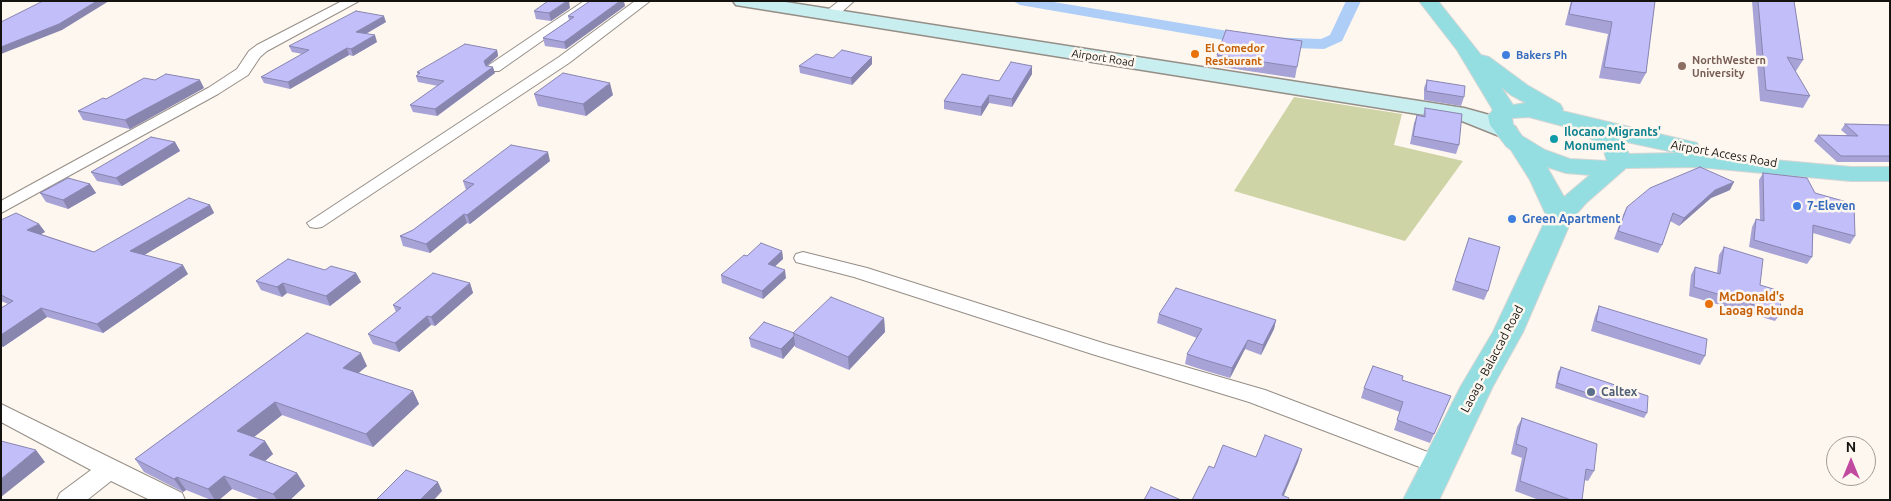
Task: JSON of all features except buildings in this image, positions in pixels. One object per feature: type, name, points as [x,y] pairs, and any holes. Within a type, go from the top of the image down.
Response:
[{"type":"main road","name":"Airport Road","points":[[742,1],[1464,115],[1508,126]]},
{"type":"main road","points":[[1428,1],[1466,48],[1508,126],[1544,180],[1560,217]]},
{"type":"main road","points":[[1466,48],[1519,90],[1606,138],[1614,146],[1616,165]]},
{"type":"main road","points":[[1508,126],[1540,111],[1575,122]]},
{"type":"main road","name":"Airport Access Road","points":[[1575,122],[1680,146],[1807,169]]},
{"type":"main road","name":"Airport Access Road","points":[[1508,126],[1543,158],[1566,166],[1697,160],[1852,174],[1890,174]]},
{"type":"main road","name":"Laoag - Balaccad Road","points":[[1421,500],[1477,386],[1508,332],[1560,217],[1577,198],[1616,165]]},
{"type":"street","points":[[1,208],[213,92],[243,72],[254,54],[262,48],[353,1]]},
{"type":"street","points":[[494,68],[593,1]]},
{"type":"street","points":[[316,224],[564,60],[644,1]]},
{"type":"street","points":[[830,15],[848,1]]},
{"type":"street","points":[[803,258],[860,272],[1099,349],[1258,396],[1438,464]]},
{"type":"street","points":[[1,412],[109,469],[174,500]]},
{"type":"street","points":[[69,500],[109,469]]},
{"type":"green space","points":[[1294,97],[1402,114],[1394,145],[1463,161],[1405,241],[1234,191]]},
{"type":"waterway","points":[[1020,1],[1264,42],[1324,44],[1336,38],[1354,1]]},
{"type":"place","name":"El Comedor Restaurant","points":[[1195,54]]},
{"type":"place","name":"Bakers Ph","points":[[1506,55]]},
{"type":"place","name":"NorthWestern University","points":[[1682,66]]},
{"type":"place","name":"Ilocano Migrants' Monument","points":[[1554,139]]},
{"type":"place","name":"7-Eleven","points":[[1797,206]]},
{"type":"place","name":"Green Apartment","points":[[1512,219]]},
{"type":"place","name":"McDonald's Laoag Rotunda","points":[[1709,304]]},
{"type":"place","name":"Caltex","points":[[1591,392]]}]
